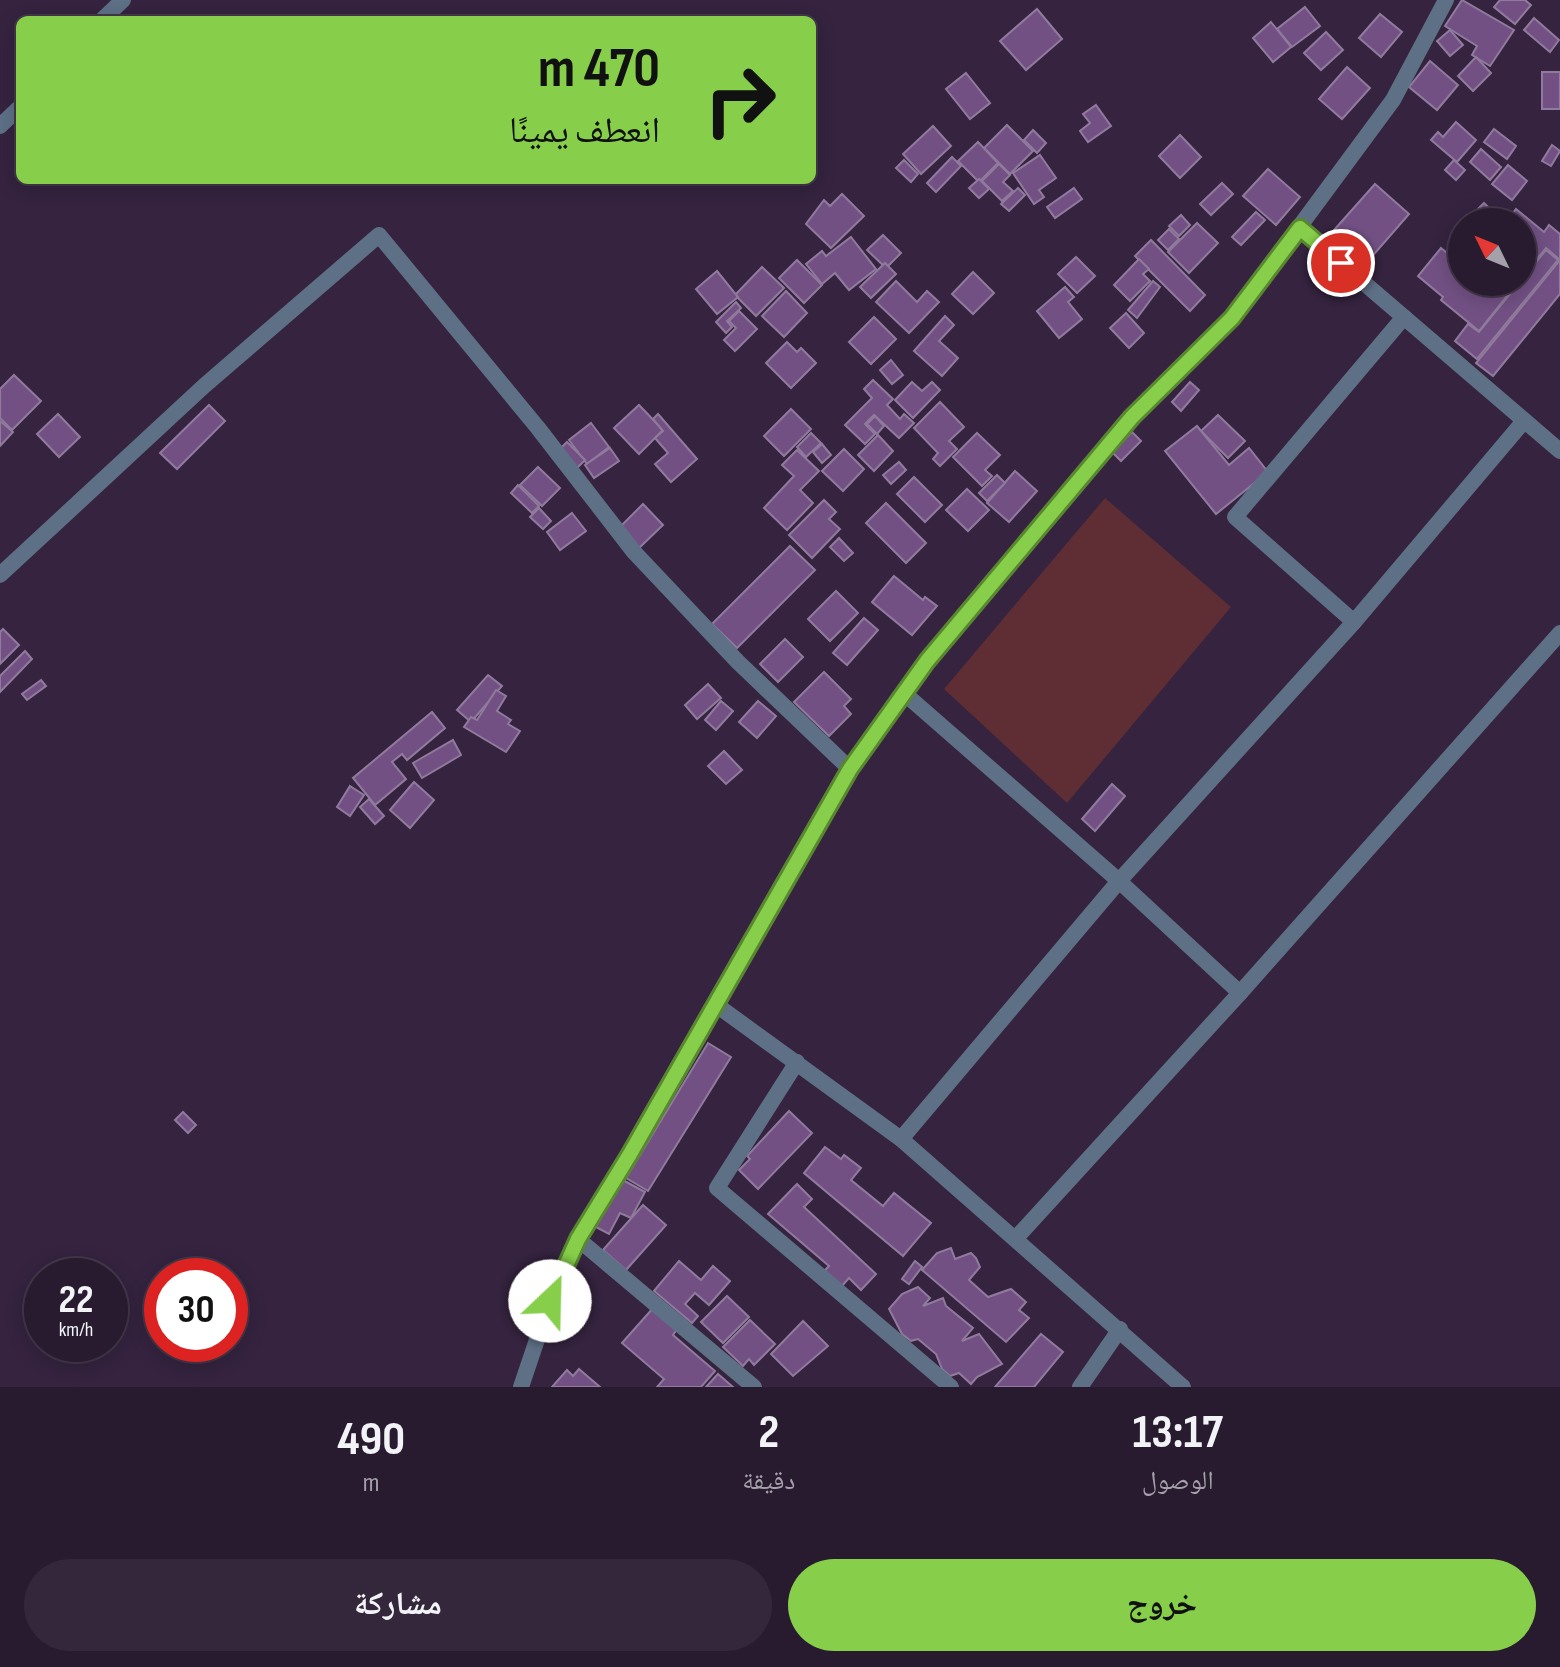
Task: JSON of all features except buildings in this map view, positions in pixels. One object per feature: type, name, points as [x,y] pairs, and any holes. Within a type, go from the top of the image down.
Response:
[{"type":"street","points":[[106,16],[123,0]]},
{"type":"street","points":[[521,1387],[550,1301],[578,1239],[850,769],[927,661],[1132,417],[1232,318],[1393,100],[1446,0]]},
{"type":"street","points":[[0,126],[16,111]]},
{"type":"street","points":[[1300,228],[1560,451]]},
{"type":"street","points":[[0,575],[204,386],[379,235],[538,428],[634,552],[738,662],[850,769]]},
{"type":"street","points":[[1354,622],[1235,517],[1404,317]]},
{"type":"street","points":[[901,1139],[1119,881],[1354,622],[1524,421]]},
{"type":"street","points":[[1016,1238],[1240,993],[1560,633]]},
{"type":"street","points":[[905,694],[1119,881],[1240,993]]},
{"type":"street","points":[[715,1004],[901,1139],[1183,1387]]},
{"type":"street","points":[[797,1062],[717,1188],[951,1387]]},
{"type":"street","points":[[578,1239],[754,1387]]},
{"type":"street","points":[[1080,1387],[1120,1329]]},
{"type":"shaded area","points":[[1105,498],[1231,607],[1067,803],[944,689]]},
{"type":"route","points":[[550,1301],[578,1239],[630,1154],[850,769],[927,661],[1132,417],[1232,318],[1288,239],[1300,228],[1341,263]]}]
